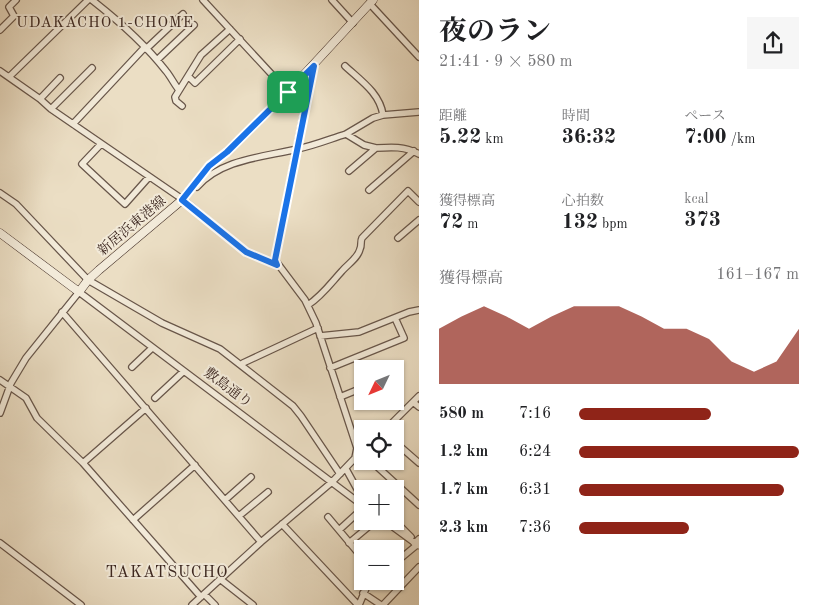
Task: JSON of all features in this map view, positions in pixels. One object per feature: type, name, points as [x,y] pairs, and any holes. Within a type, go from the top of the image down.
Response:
[{"type":"main road","name":"新居浜東港線","points":[[79,292],[88,280],[183,201],[209,166],[227,152],[314,66],[372,2]]},
{"type":"main road","points":[[0,233],[79,292]]},
{"type":"street","points":[[0,30],[14,16],[9,7],[16,0]]},
{"type":"street","points":[[9,77],[88,0]]},
{"type":"street","points":[[92,0],[146,48],[168,73],[171,81],[179,90]]},
{"type":"street","points":[[203,0],[288,92]]},
{"type":"street","points":[[332,0],[353,23]]},
{"type":"street","points":[[372,2],[419,57]]},
{"type":"street","points":[[73,124],[146,48],[183,14]]},
{"type":"street","points":[[157,60],[194,25]]},
{"type":"street","points":[[182,106],[175,96],[201,56],[230,29]]},
{"type":"street","points":[[188,76],[194,83],[240,39]]},
{"type":"street","points":[[314,66],[275,260],[308,305],[318,328],[354,437]]},
{"type":"street","points":[[345,66],[375,96],[382,106],[383,115]]},
{"type":"street","points":[[51,109],[92,68]]},
{"type":"street","points":[[0,71],[183,201],[246,252],[277,265]]},
{"type":"street","points":[[40,99],[60,78]]},
{"type":"street","points":[[183,201],[201,182],[220,168],[274,153],[297,149],[346,134],[373,118],[383,115],[419,112]]},
{"type":"street","points":[[346,134],[358,142],[376,148],[394,147],[417,153]]},
{"type":"street","points":[[102,144],[82,164],[124,204],[149,177]]},
{"type":"street","points":[[349,171],[376,148]]},
{"type":"street","points":[[369,190],[417,153]]},
{"type":"street","points":[[308,305],[322,294],[352,262],[360,251],[362,238],[408,191],[419,202]]},
{"type":"street","points":[[0,193],[16,204],[88,280],[162,323],[220,349],[293,406],[340,474]]},
{"type":"street","points":[[398,238],[419,220]]},
{"type":"street","points":[[0,413],[10,387],[26,358],[79,292]]},
{"type":"street","name":"敷島通り","points":[[79,292],[354,499]]},
{"type":"street","points":[[320,336],[359,332],[408,312],[419,310]]},
{"type":"street","points":[[62,312],[261,542]]},
{"type":"street","points":[[330,368],[404,338],[395,318]]},
{"type":"street","points":[[242,366],[243,363],[318,328]]},
{"type":"street","points":[[132,367],[152,348]]},
{"type":"street","points":[[156,398],[184,371]]},
{"type":"street","points":[[0,380],[26,398],[37,418],[83,463],[202,596],[215,605]]},
{"type":"street","points":[[340,397],[354,391]]},
{"type":"street","points":[[395,420],[419,396]]},
{"type":"street","points":[[413,402],[419,407]]},
{"type":"street","points":[[83,463],[146,408]]},
{"type":"street","points":[[404,450],[419,463]]},
{"type":"street","points":[[192,605],[261,542],[332,482],[354,459]]},
{"type":"street","points":[[133,520],[195,465]]},
{"type":"street","points":[[346,469],[354,484]]},
{"type":"street","points":[[381,470],[419,505]]},
{"type":"street","points":[[225,500],[251,477]]},
{"type":"street","points":[[239,516],[268,492]]},
{"type":"street","points":[[339,530],[354,516]]},
{"type":"street","points":[[328,517],[354,548]]},
{"type":"street","points":[[282,524],[359,605],[365,590]]},
{"type":"street","points":[[349,543],[365,530]]},
{"type":"street","points":[[398,530],[417,543]]},
{"type":"street","points":[[404,530],[417,543]]},
{"type":"street","points":[[0,542],[81,605]]},
{"type":"street","points":[[404,555],[417,543]]},
{"type":"street","points":[[363,593],[382,605],[419,567]]},
{"type":"street","points":[[220,579],[253,605]]},
{"type":"district","name":"UDAKACHO 1-CHOME","points":[[105,23]]},
{"type":"district","name":"TAKATSUCHO","points":[[167,573]]},
{"type":"route","points":[[314,66],[275,260],[277,265],[246,252],[182,200],[209,166],[227,152],[288,92],[314,66]]}]
